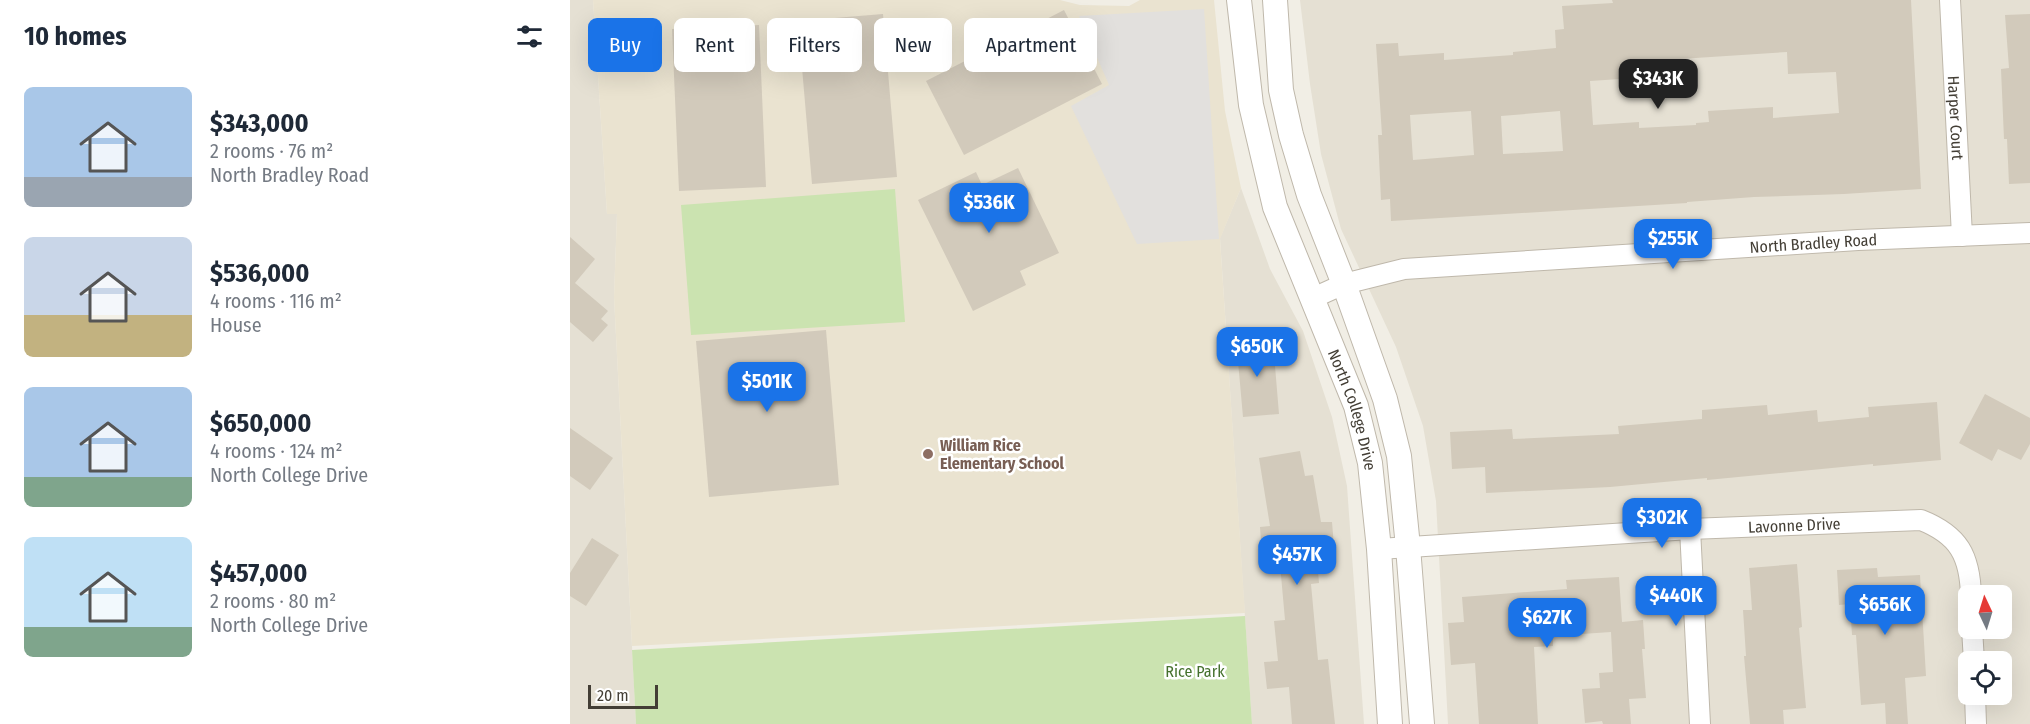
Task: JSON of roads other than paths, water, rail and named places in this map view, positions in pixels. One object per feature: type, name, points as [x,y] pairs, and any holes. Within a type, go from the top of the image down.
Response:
[{"type":"street","name":"North College Drive","points":[[1239,0],[1251,105],[1275,207],[1356,406],[1370,463],[1379,549],[1390,724]]},
{"type":"street","name":"North College Drive","points":[[1275,0],[1281,90],[1291,135],[1309,195],[1385,399],[1399,456],[1422,724]]},
{"type":"street","name":"Harper Court","points":[[1950,0],[1962,236]]},
{"type":"street","name":"North Bradley Road","points":[[1313,298],[1344,284],[1404,269],[1858,240],[2030,232]]},
{"type":"street","name":"Lavonne Drive","points":[[1379,549],[1690,529],[1921,520],[1938,527],[1952,537],[1964,554],[1971,574],[1971,585]]},
{"type":"street","points":[[1690,529],[1700,724]]},
{"type":"street","points":[[1975,705],[1976,724]]},
{"type":"place","name":"William Rice Elementary School","points":[[928,454]]},
{"type":"park label","name":"Rice Park","points":[[1195,671]]}]
